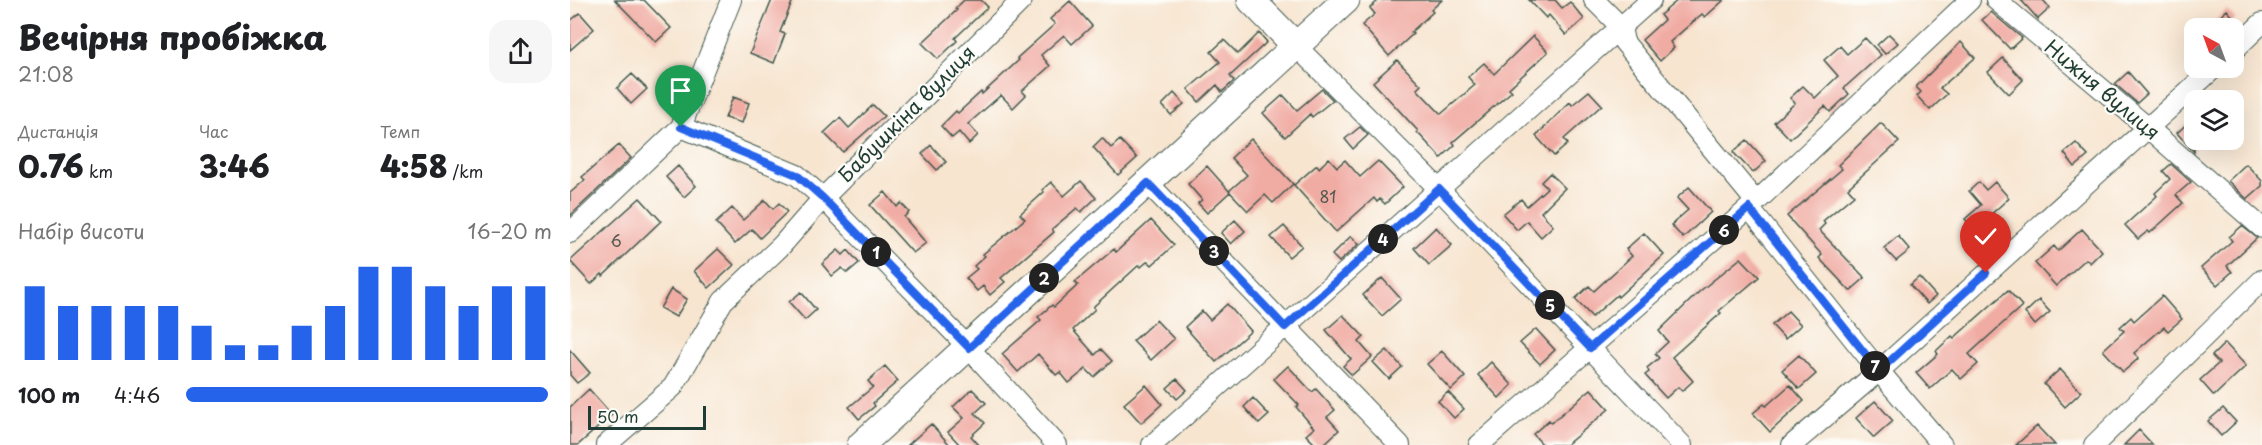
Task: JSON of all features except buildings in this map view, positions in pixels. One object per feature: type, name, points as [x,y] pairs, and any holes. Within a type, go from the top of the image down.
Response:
[{"type":"street","points":[[570,233],[681,127],[731,0]]},
{"type":"street","name":"Бабушкіна вулиця","points":[[606,445],[673,387],[723,301],[782,245],[823,198],[1022,0]]},
{"type":"street","points":[[1251,0],[1439,189],[1682,445]]},
{"type":"street","points":[[861,445],[1346,0]]},
{"type":"street","points":[[1594,0],[1621,27],[1624,42],[1879,371],[1942,445]]},
{"type":"street","points":[[1152,445],[1651,0]]},
{"type":"street","points":[[1479,445],[1752,205],[1970,0]]},
{"type":"street","name":"Нижня вулиця","points":[[1996,0],[2147,127],[2262,228]]},
{"type":"street","points":[[2244,40],[2262,23]]},
{"type":"street","points":[[1792,445],[1879,371],[2203,78]]},
{"type":"street","points":[[681,127],[797,175],[823,198],[969,348],[1057,445]]},
{"type":"street","points":[[1148,183],[1400,445]]},
{"type":"street","points":[[2094,445],[2262,280]]},
{"type":"route","points":[[681,127],[797,175],[823,198],[969,348],[1148,183],[1285,327],[1439,189],[1590,348],[1749,208],[1879,371],[1986,273]]}]
